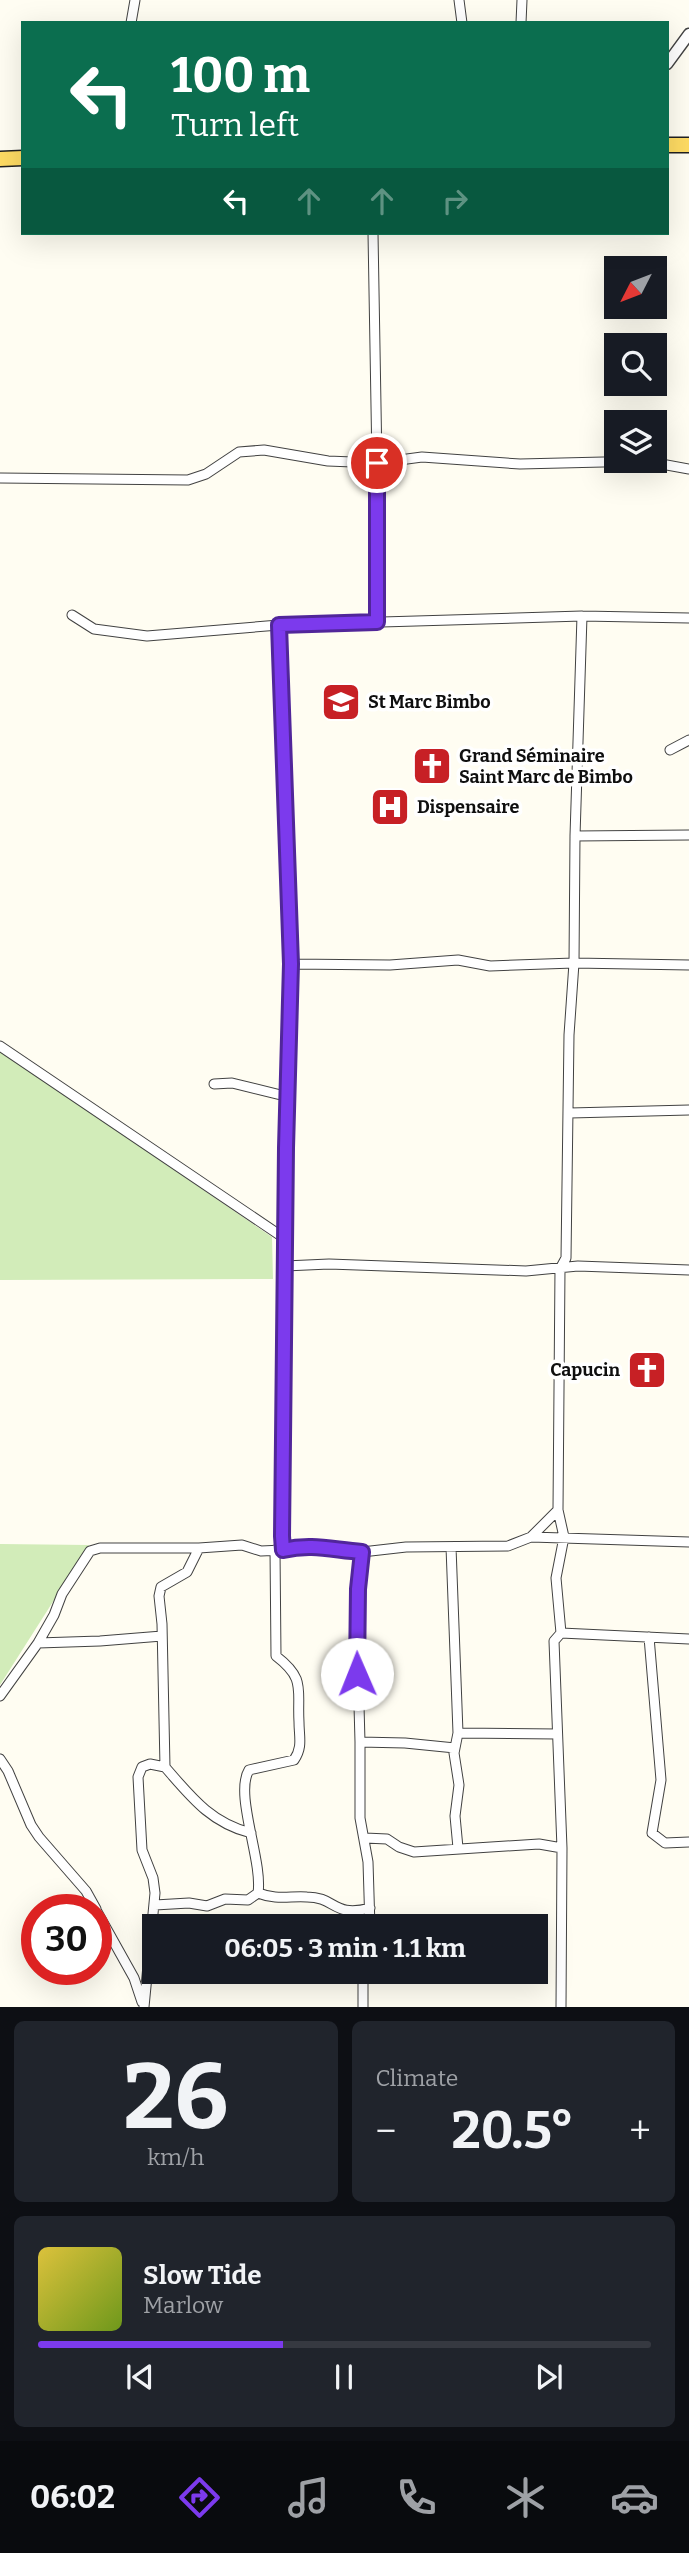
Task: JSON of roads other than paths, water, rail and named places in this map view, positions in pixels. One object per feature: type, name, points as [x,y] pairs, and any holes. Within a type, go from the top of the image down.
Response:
[{"type":"main road","points":[[669,145],[689,145]]},
{"type":"main road","points":[[0,159],[21,158]]},
{"type":"street","points":[[131,21],[135,0]]},
{"type":"street","points":[[459,0],[462,21]]},
{"type":"street","points":[[521,21],[522,0]]},
{"type":"street","points":[[669,61],[689,34]]},
{"type":"street","points":[[373,235],[377,622]]},
{"type":"street","points":[[0,478],[188,480],[206,474],[239,452],[264,450],[328,461],[377,463],[422,457],[520,464],[645,460],[689,469]]},
{"type":"street","points":[[72,615],[94,629],[147,636],[279,625],[582,616],[689,618]]},
{"type":"street","points":[[561,2007],[562,1848],[554,1641],[561,1633],[556,1578],[564,1537],[558,1510],[560,1269],[566,1258],[565,1195],[570,1113],[569,1035],[574,963],[582,616]]},
{"type":"street","points":[[155,1905],[188,1903],[208,1906],[225,1899],[248,1900],[258,1893],[260,1880],[248,1822],[244,1778],[249,1770],[294,1760],[300,1753],[300,1688],[290,1667],[276,1656],[291,964],[279,625]]},
{"type":"street","points":[[670,750],[689,740]]},
{"type":"street","points":[[575,836],[689,835]]},
{"type":"street","points":[[291,964],[390,965],[458,960],[490,966],[574,963],[689,965]]},
{"type":"street","points":[[0,1046],[287,1240]]},
{"type":"street","points":[[214,1084],[232,1083],[289,1097]]},
{"type":"street","points":[[570,1113],[689,1110]]},
{"type":"street","points":[[285,1266],[329,1264],[526,1271],[578,1266],[689,1270]]},
{"type":"street","points":[[531,1537],[558,1510]]},
{"type":"street","points":[[0,1696],[38,1643],[62,1594],[90,1551],[100,1548],[243,1545],[261,1551],[319,1545],[334,1550],[362,1552],[406,1547],[508,1546],[531,1537],[689,1542]]},
{"type":"street","points":[[451,1547],[458,1732],[454,1748],[459,1785],[455,1816],[458,1848]]},
{"type":"street","points":[[165,1767],[159,1595],[161,1587],[187,1572],[199,1548]]},
{"type":"street","points":[[362,1552],[357,1632],[360,1818],[365,1838],[370,1914]]},
{"type":"street","points":[[561,1633],[689,1639]]},
{"type":"street","points":[[38,1643],[162,1636]]},
{"type":"street","points":[[649,1637],[661,1780],[652,1833],[665,1843],[689,1842]]},
{"type":"street","points":[[458,1732],[557,1734]]},
{"type":"street","points":[[360,1742],[454,1748]]},
{"type":"street","points":[[0,1759],[14,1783],[31,1825],[88,1894]]},
{"type":"street","points":[[144,2007],[155,1905],[153,1878],[142,1850],[138,1777],[142,1767],[150,1764],[165,1767],[209,1815],[238,1830],[251,1833]]},
{"type":"street","points":[[365,1838],[387,1839],[399,1847],[415,1852],[539,1844],[562,1848]]},
{"type":"street","points":[[258,1893],[271,1898],[321,1899],[345,1912],[370,1908]]},
{"type":"street","points":[[112,1939],[134,1978],[144,2007]]},
{"type":"street","points":[[363,1984],[363,2007]]},
{"type":"place","name":"St Marc Bimbo","points":[[341,702]]},
{"type":"place","name":"Grand Séminaire Saint Marc de Bimbo","points":[[432,766]]},
{"type":"place","name":"Dispensaire","points":[[390,807]]},
{"type":"place","name":"Capucin","points":[[647,1370]]}]
